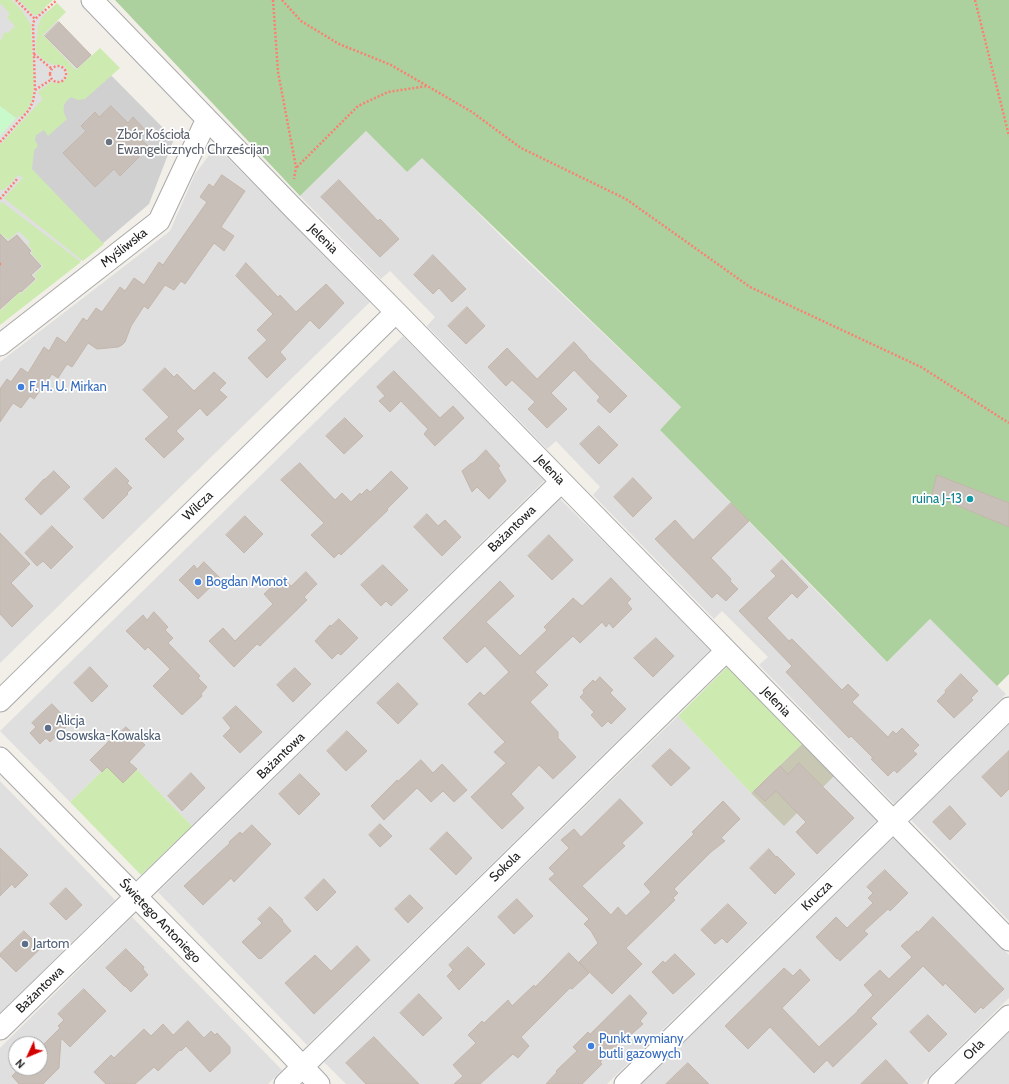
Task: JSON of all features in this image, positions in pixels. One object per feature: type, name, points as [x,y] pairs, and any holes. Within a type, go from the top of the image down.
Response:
[{"type":"street","name":"Jelenia","points":[[92,0],[295,210],[1009,940]]},
{"type":"street","name":"Myśliwska","points":[[0,345],[159,221],[207,119]]},
{"type":"street","name":"Wilcza","points":[[0,701],[396,312]]},
{"type":"street","name":"Bażantowa","points":[[0,1029],[561,482]]},
{"type":"street","name":"Sokola","points":[[285,1084],[726,651]]},
{"type":"street","name":"Krucza","points":[[625,1084],[1009,708]]},
{"type":"street","name":"Świętego Antoniego","points":[[0,758],[319,1084]]},
{"type":"street","name":"Orla","points":[[939,1084],[1009,1016]]},
{"type":"path","points":[[16,0],[35,19]]},
{"type":"path","points":[[0,142],[32,106],[35,90],[33,23],[35,19],[57,0]]},
{"type":"path","points":[[273,0],[278,72],[296,168],[292,185]]},
{"type":"path","points":[[282,0],[301,21],[339,44],[390,65],[472,112],[522,148],[626,199],[750,287],[920,367],[1009,423]]},
{"type":"path","points":[[975,0],[1009,136]]},
{"type":"path","points":[[34,54],[52,68]]},
{"type":"path","points":[[56,66],[62,67],[65,70],[66,75],[63,80],[58,82],[52,79],[50,74],[52,68],[56,66]]},
{"type":"path","points":[[35,90],[52,79]]},
{"type":"path","points":[[296,168],[358,106],[388,92],[427,86]]},
{"type":"path","points":[[0,199],[18,178]]},
{"type":"shaded area","points":[[0,0],[37,0],[99,63],[95,250],[0,323]]},
{"type":"shaded area","points":[[99,63],[174,139],[149,204],[95,250],[4,157]]},
{"type":"shaded area","points":[[366,131],[407,172],[422,157],[510,245],[681,407],[660,430],[887,662],[930,619],[1006,694],[894,804],[759,665],[768,657],[722,611],[714,619],[593,495],[600,487],[556,441],[547,449],[427,326],[435,317],[390,271],[381,279],[300,196]]},
{"type":"shaded area","points":[[216,146],[370,302],[0,663],[0,362],[170,231],[195,174]]},
{"type":"shaded area","points":[[403,336],[545,480],[192,826],[121,753],[70,802],[0,731]]},
{"type":"shaded area","points":[[560,499],[710,650],[307,1045],[158,892]]},
{"type":"shaded area","points":[[678,716],[751,793],[802,744],[877,820],[607,1084],[346,1084],[324,1062]]},
{"type":"shaded area","points":[[1009,724],[1009,921],[911,820]]},
{"type":"shaded area","points":[[802,744],[834,776],[784,826],[751,793]]},
{"type":"shaded area","points":[[0,781],[115,900],[0,1013]]},
{"type":"shaded area","points":[[894,837],[1009,955],[1009,998],[922,1084],[641,1084]]},
{"type":"shaded area","points":[[132,917],[282,1070],[268,1084],[0,1084],[0,1048],[8,1040],[8,1076],[48,1076],[48,1036],[12,1036]]},
{"type":"shaded area","points":[[1009,1032],[1009,1084],[955,1084]]},
{"type":"green space","points":[[0,0],[12,0],[23,12],[31,25],[34,87],[32,99],[28,108],[24,114],[16,118],[0,106],[0,41],[6,32],[8,33],[15,26],[7,17],[10,14],[0,3]]},
{"type":"green space","points":[[19,0],[53,0],[37,15],[34,15]]},
{"type":"green space","points":[[115,0],[1009,0],[1009,674],[997,686],[930,619],[887,662],[660,430],[681,407],[422,158],[407,172],[366,131],[300,196]]},
{"type":"green space","points":[[57,3],[66,12],[43,35],[76,70],[100,48],[120,68],[85,99],[78,100],[71,97],[68,99],[64,106],[64,112],[67,119],[48,136],[44,130],[36,135],[35,140],[38,146],[34,150],[32,169],[104,244],[83,261],[4,198],[23,178],[18,175],[4,190],[0,190],[0,145],[41,101],[42,99],[38,92],[51,82],[58,83],[64,81],[68,75],[68,72],[64,66],[49,63],[36,52],[40,20]]},
{"type":"green space","points":[[0,106],[16,118],[0,136]]},
{"type":"green space","points":[[2,202],[81,262],[0,325],[0,311],[16,296],[14,293],[17,290],[21,294],[37,279],[34,275],[43,266],[31,253],[33,251],[28,245],[30,242],[19,231],[8,240],[3,235],[0,237],[0,204]]},
{"type":"green space","points":[[727,667],[802,744],[751,793],[678,716]]},
{"type":"green space","points":[[121,753],[192,826],[141,875],[70,802]]},
{"type":"building","points":[[59,22],[91,55],[77,68],[45,36]]},
{"type":"building","name":"Zbór Kościoła Ewangelicznych Chrześcijan","points":[[111,106],[128,123],[133,117],[147,132],[140,138],[149,147],[120,176],[114,169],[95,187],[63,153],[86,131],[81,126],[95,112],[99,117]]},
{"type":"building","points":[[222,175],[245,191],[221,227],[234,236],[224,251],[214,243],[185,284],[181,281],[174,290],[165,285],[148,309],[144,306],[131,326],[125,342],[122,345],[118,347],[97,349],[88,343],[72,367],[67,364],[58,378],[52,374],[34,399],[30,396],[21,408],[13,403],[0,422],[0,389],[7,379],[11,382],[21,368],[28,373],[44,347],[49,351],[57,337],[66,343],[83,318],[87,321],[96,308],[102,312],[120,287],[125,291],[134,278],[144,285],[159,262],[163,265],[207,202],[200,197],[209,184],[213,187]]},
{"type":"building","points":[[339,180],[378,221],[380,219],[399,239],[380,257],[321,197]]},
{"type":"building","points":[[0,234],[8,242],[17,235],[31,251],[29,253],[41,266],[31,275],[35,279],[0,309]]},
{"type":"building","points":[[433,255],[466,289],[452,302],[439,288],[433,294],[414,275]]},
{"type":"building","points":[[246,263],[278,297],[280,295],[296,312],[326,284],[344,303],[319,329],[310,320],[280,352],[286,359],[267,378],[248,358],[267,340],[257,330],[273,314],[236,276]]},
{"type":"building","points":[[467,307],[485,326],[466,344],[448,326]]},
{"type":"building","points":[[574,342],[587,357],[627,396],[610,413],[597,401],[600,397],[574,370],[551,393],[567,409],[547,428],[528,409],[535,402],[512,380],[506,386],[488,367],[507,348],[537,379]]},
{"type":"building","points":[[165,368],[174,377],[177,374],[194,391],[214,372],[226,383],[219,390],[227,397],[207,416],[200,408],[176,431],[184,439],[164,458],[145,439],[169,417],[143,390]]},
{"type":"building","points":[[394,371],[440,418],[453,406],[464,418],[435,446],[424,434],[428,429],[401,401],[390,412],[379,401],[385,396],[377,387]]},
{"type":"building","points":[[345,418],[363,436],[344,454],[326,436]]},
{"type":"building","points":[[599,426],[618,445],[599,464],[580,444]]},
{"type":"building","points":[[486,450],[500,466],[498,468],[506,481],[489,499],[477,487],[472,492],[462,471]]},
{"type":"building","points":[[300,463],[335,500],[342,493],[351,502],[360,493],[361,495],[367,489],[370,492],[391,471],[408,488],[387,509],[388,510],[341,555],[339,553],[334,558],[311,535],[324,523],[281,480]]},
{"type":"building","points":[[116,468],[129,481],[127,483],[132,488],[103,519],[84,499]]},
{"type":"building","points":[[54,471],[70,487],[41,515],[25,499]]},
{"type":"building","name":"ruina J-13","points":[[937,475],[1009,503],[1009,527],[932,495]]},
{"type":"building","points":[[633,478],[652,498],[633,517],[614,497]]},
{"type":"building","points":[[731,503],[749,521],[711,558],[731,579],[730,581],[738,589],[726,601],[717,593],[712,598],[655,539],[675,520],[693,540]]},
{"type":"building","points":[[427,514],[438,526],[445,520],[461,537],[442,556],[414,527]]},
{"type":"building","points":[[245,516],[263,534],[244,553],[226,535]]},
{"type":"building","points":[[52,526],[73,547],[51,569],[43,561],[37,566],[25,553]]},
{"type":"building","points":[[0,533],[30,564],[11,583],[33,606],[12,627],[0,614]]},
{"type":"building","points":[[549,535],[573,560],[552,580],[528,556]]},
{"type":"building","points":[[782,560],[808,587],[797,598],[792,593],[767,618],[789,641],[792,639],[842,690],[848,684],[859,695],[852,702],[888,737],[893,731],[896,734],[902,728],[919,745],[913,751],[917,754],[897,773],[894,770],[888,776],[871,759],[873,758],[851,736],[849,738],[786,672],[792,666],[739,611],[776,576],[771,571]]},
{"type":"building","points":[[204,562],[220,578],[198,599],[179,580],[194,565],[197,569]]},
{"type":"building","points":[[383,565],[408,590],[391,606],[386,601],[381,606],[361,585]]},
{"type":"building","points":[[306,572],[317,584],[304,597],[307,600],[260,646],[257,644],[234,667],[209,641],[223,628],[235,641],[273,604],[264,594],[282,577],[291,586]]},
{"type":"building","points":[[611,578],[631,599],[627,603],[632,609],[613,628],[609,623],[606,627],[602,622],[580,643],[573,636],[535,672],[548,685],[530,702],[558,732],[558,738],[576,757],[553,779],[539,765],[511,794],[524,808],[502,829],[471,797],[506,763],[494,752],[505,742],[468,704],[480,692],[484,696],[509,672],[485,646],[467,663],[443,638],[500,581],[514,596],[486,622],[520,656],[547,630],[544,627],[573,598],[582,606]]},
{"type":"building","points":[[154,612],[168,627],[165,630],[173,638],[168,643],[200,676],[198,678],[207,687],[201,694],[202,696],[182,715],[153,686],[170,669],[148,647],[145,650],[126,631],[143,615],[147,620]]},
{"type":"building","points":[[339,619],[358,638],[341,655],[338,653],[332,659],[315,641],[330,625],[331,626]]},
{"type":"building","points":[[656,638],[674,656],[653,677],[634,658]]},
{"type":"building","points":[[90,667],[108,686],[92,702],[74,683]]},
{"type":"building","points":[[295,668],[311,684],[293,702],[277,685]]},
{"type":"building","points":[[961,674],[978,691],[971,698],[973,700],[954,718],[937,701]]},
{"type":"building","points":[[600,677],[613,690],[610,693],[626,709],[611,724],[608,721],[602,727],[591,715],[594,712],[580,697],[584,693],[583,690],[593,680],[595,682]]},
{"type":"building","points":[[398,683],[418,704],[398,724],[377,703]]},
{"type":"building","points":[[52,704],[70,723],[50,742],[46,738],[40,744],[30,733],[36,727],[32,723]]},
{"type":"building","points":[[236,706],[262,732],[240,753],[223,736],[231,728],[223,718]]},
{"type":"building","points":[[126,727],[145,745],[129,762],[137,769],[123,783],[107,767],[102,772],[90,760]]},
{"type":"building","points":[[347,731],[367,751],[346,771],[327,751]]},
{"type":"building","points":[[670,749],[690,768],[671,786],[652,766]]},
{"type":"building","points":[[1009,751],[1009,789],[1001,797],[982,777]]},
{"type":"building","points":[[421,760],[433,773],[442,764],[467,790],[454,802],[443,791],[431,802],[417,788],[384,820],[371,806],[397,780],[398,781]]},
{"type":"building","points":[[799,763],[854,818],[817,854],[796,832],[806,822],[776,791],[765,801],[754,791],[780,766],[788,774]]},
{"type":"building","points":[[191,773],[205,788],[182,811],[168,796]]},
{"type":"building","points":[[300,774],[320,794],[299,815],[279,794]]},
{"type":"building","points":[[620,799],[643,823],[622,843],[625,846],[582,886],[611,915],[618,907],[626,916],[651,892],[644,884],[694,834],[692,832],[723,801],[740,819],[721,838],[725,841],[711,852],[674,889],[678,893],[673,898],[675,900],[626,948],[642,964],[612,994],[579,962],[598,943],[591,931],[584,924],[589,919],[549,879],[555,874],[549,868],[569,848],[561,840],[574,829],[581,837]]},
{"type":"building","points":[[950,806],[966,824],[950,840],[933,822]]},
{"type":"building","points":[[380,824],[392,836],[380,847],[369,835]]},
{"type":"building","points":[[252,825],[271,844],[234,882],[231,878],[203,905],[184,886],[240,832],[242,834]]},
{"type":"building","points":[[447,832],[472,858],[456,875],[430,849]]},
{"type":"building","points":[[0,848],[28,875],[15,888],[12,884],[0,896]]},
{"type":"building","points":[[769,849],[795,874],[775,894],[750,868]]},
{"type":"building","points":[[885,870],[908,893],[890,911],[888,909],[864,931],[868,934],[840,961],[816,937],[836,917],[847,928],[873,903],[868,898],[873,893],[867,887]]},
{"type":"building","points":[[324,879],[336,892],[317,911],[305,898]]},
{"type":"building","points":[[66,888],[82,905],[66,920],[50,904]]},
{"type":"building","points":[[410,895],[423,908],[408,923],[395,909]]},
{"type":"building","points":[[517,899],[533,916],[514,934],[498,917]]},
{"type":"building","points":[[728,904],[747,923],[727,943],[722,938],[715,944],[701,930]]},
{"type":"building","points":[[270,907],[283,920],[282,921],[291,931],[261,959],[259,959],[242,942],[262,923],[258,919]]},
{"type":"building","points":[[933,917],[1004,989],[983,1009],[981,1007],[975,1013],[945,983],[943,986],[923,966],[871,1018],[877,1024],[833,1067],[827,1060],[814,1073],[770,1027],[748,1049],[725,1026],[784,968],[793,976],[800,969],[810,980],[782,1008],[819,1047],[873,995],[864,985],[880,970],[889,979],[912,957],[901,946]]},
{"type":"building","points":[[24,931],[41,948],[16,972],[0,956],[0,954]]},
{"type":"building","points":[[357,946],[370,960],[314,1014],[285,983],[315,955],[331,971]]},
{"type":"building","points":[[468,947],[485,964],[459,990],[447,976],[453,970],[449,965]]},
{"type":"building","points":[[126,949],[144,967],[143,969],[148,975],[131,992],[106,968]]},
{"type":"building","points":[[569,953],[589,973],[572,989],[570,988],[521,1037],[529,1046],[518,1058],[513,1054],[480,1084],[454,1084],[463,1076],[453,1065],[476,1043],[468,1035],[482,1021],[484,1023],[508,1000],[512,1006],[534,985],[535,987]]},
{"type":"building","points":[[675,954],[695,974],[673,994],[652,972],[663,961],[665,963]]},
{"type":"building","points":[[84,989],[106,1011],[70,1047],[61,1038],[59,1068],[43,1084],[19,1084],[12,1076],[48,1076],[48,1040],[60,1028],[58,1026],[64,1020],[58,1014]]},
{"type":"building","points":[[419,994],[442,1018],[423,1036],[400,1013]]},
{"type":"building","points":[[630,995],[647,1013],[640,1021],[643,1024],[600,1062],[602,1064],[582,1084],[546,1084],[557,1072],[556,1071],[577,1051],[573,1047],[588,1032],[590,1034]]},
{"type":"building","points":[[928,1015],[947,1034],[929,1052],[910,1032]]},
{"type":"building","points":[[188,1021],[204,1038],[211,1031],[215,1035],[217,1033],[230,1047],[230,1053],[210,1072],[186,1046],[158,1071],[154,1067],[135,1084],[106,1084],[94,1072],[111,1055],[114,1058],[144,1029],[151,1036],[163,1024],[173,1035]]},
{"type":"building","points":[[374,1037],[419,1084],[366,1084],[346,1063]]},
{"type":"building","points":[[886,1060],[908,1084],[861,1084]]},
{"type":"building","points":[[688,1063],[709,1084],[666,1084]]},
{"type":"place","name":"Zbór Kościoła Ewangelicznych Chrześcijan","points":[[109,142]]},
{"type":"place","name":"F. H. U. Mirkan","points":[[21,387]]},
{"type":"place","name":"ruina J-13","points":[[970,499]]},
{"type":"place","name":"Bogdan Monot","points":[[198,582]]},
{"type":"place","name":"Alicja Osowska-Kowalska","points":[[48,728]]},
{"type":"place","name":"Jartom","points":[[25,944]]},
{"type":"place","name":"Punkt wymiany butli gazowych","points":[[591,1046]]}]
